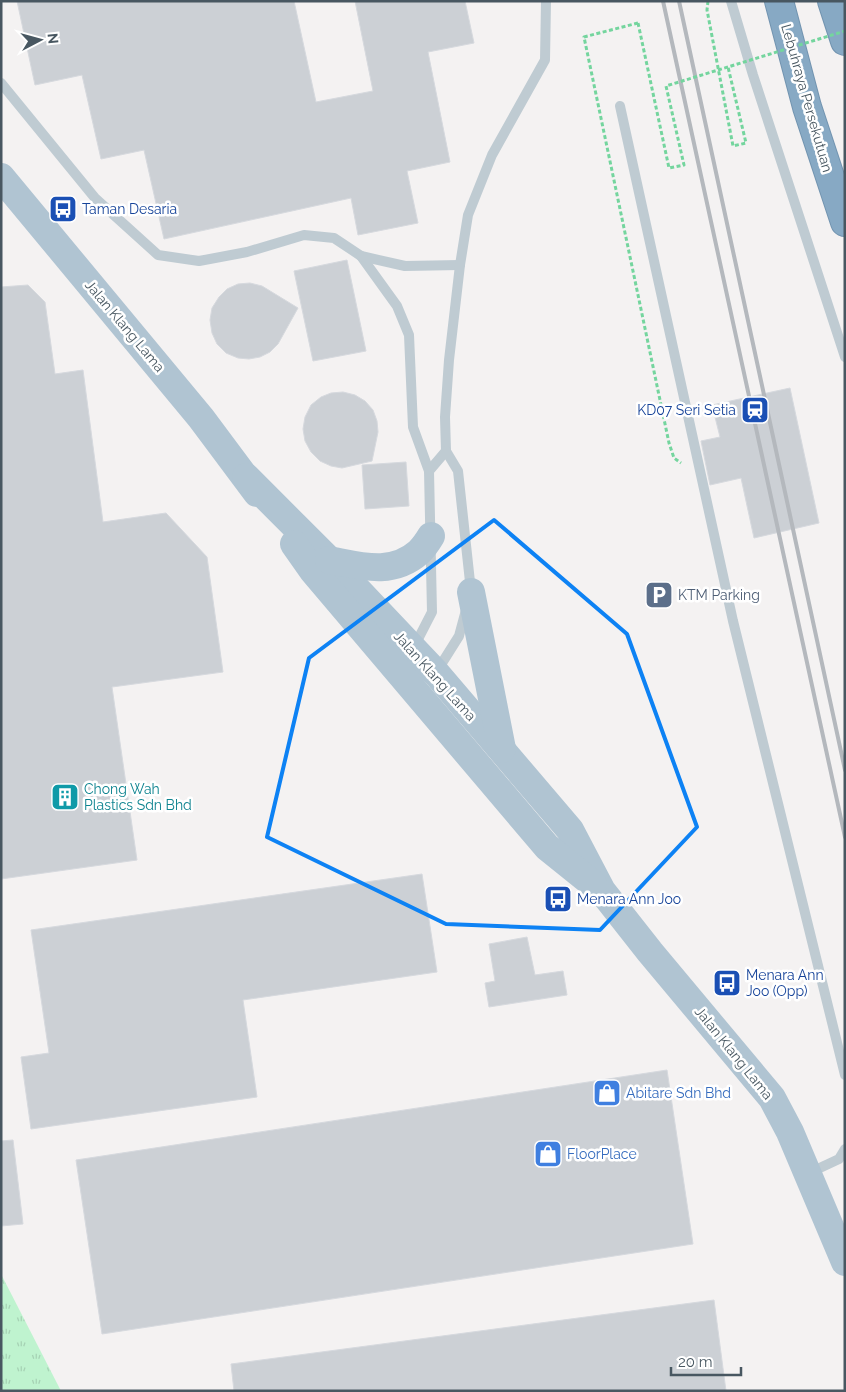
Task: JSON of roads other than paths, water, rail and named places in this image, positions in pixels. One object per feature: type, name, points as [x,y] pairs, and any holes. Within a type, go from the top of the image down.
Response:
[{"type":"highway","name":"Lebuhraya Persekutuan","points":[[779,1],[807,107],[845,222]]},
{"type":"highway","points":[[832,2],[845,31]]},
{"type":"highway","points":[[832,2],[845,41]]},
{"type":"main road","name":"Jalan Klang Lama","points":[[1,177],[201,418],[313,571],[401,655],[424,680],[503,753],[552,807],[570,830],[602,891],[650,952],[772,1098],[790,1132],[845,1262]]},
{"type":"main road","name":"Jalan Klang Lama","points":[[246,477],[329,560],[401,655]]},
{"type":"main road","points":[[329,560],[378,569],[401,564],[420,551],[431,536]]},
{"type":"main road","points":[[471,592],[503,753]]},
{"type":"main road","name":"Jalan Klang Lama","points":[[424,680],[547,847],[602,891]]},
{"type":"lane","points":[[424,680],[459,636],[471,592],[458,471],[446,451],[445,417],[449,360],[460,264],[468,215],[492,155],[545,60],[546,1]]},
{"type":"lane","points":[[731,1],[753,75],[845,356]]},
{"type":"lane","points":[[1,84],[96,198],[158,255],[199,261],[247,252],[304,235],[334,238],[360,256],[397,306],[409,335],[413,426],[429,471],[432,612],[401,655]]},
{"type":"lane","points":[[620,106],[733,621],[845,1075]]},
{"type":"lane","points":[[360,256],[405,266],[460,264]]},
{"type":"lane","points":[[429,471],[446,451]]},
{"type":"lane","points":[[808,1173],[839,1159],[845,1149]]},
{"type":"railway","points":[[663,1],[845,837]]},
{"type":"railway","points":[[679,1],[845,770]]},
{"type":"place","name":"Taman Desaria","points":[[63,209]]},
{"type":"place","name":"KD07 Seri Setia","points":[[755,410]]},
{"type":"place","name":"KTM Parking","points":[[659,595]]},
{"type":"place","name":"Chong Wah Plastics Sdn Bhd","points":[[65,797]]},
{"type":"place","name":"Menara Ann Joo","points":[[558,899]]},
{"type":"place","name":"Menara Ann Joo (Opp)","points":[[727,983]]},
{"type":"place","name":"Abitare Sdn Bhd","points":[[607,1093]]},
{"type":"place","name":"FloorPlace","points":[[548,1154]]}]
